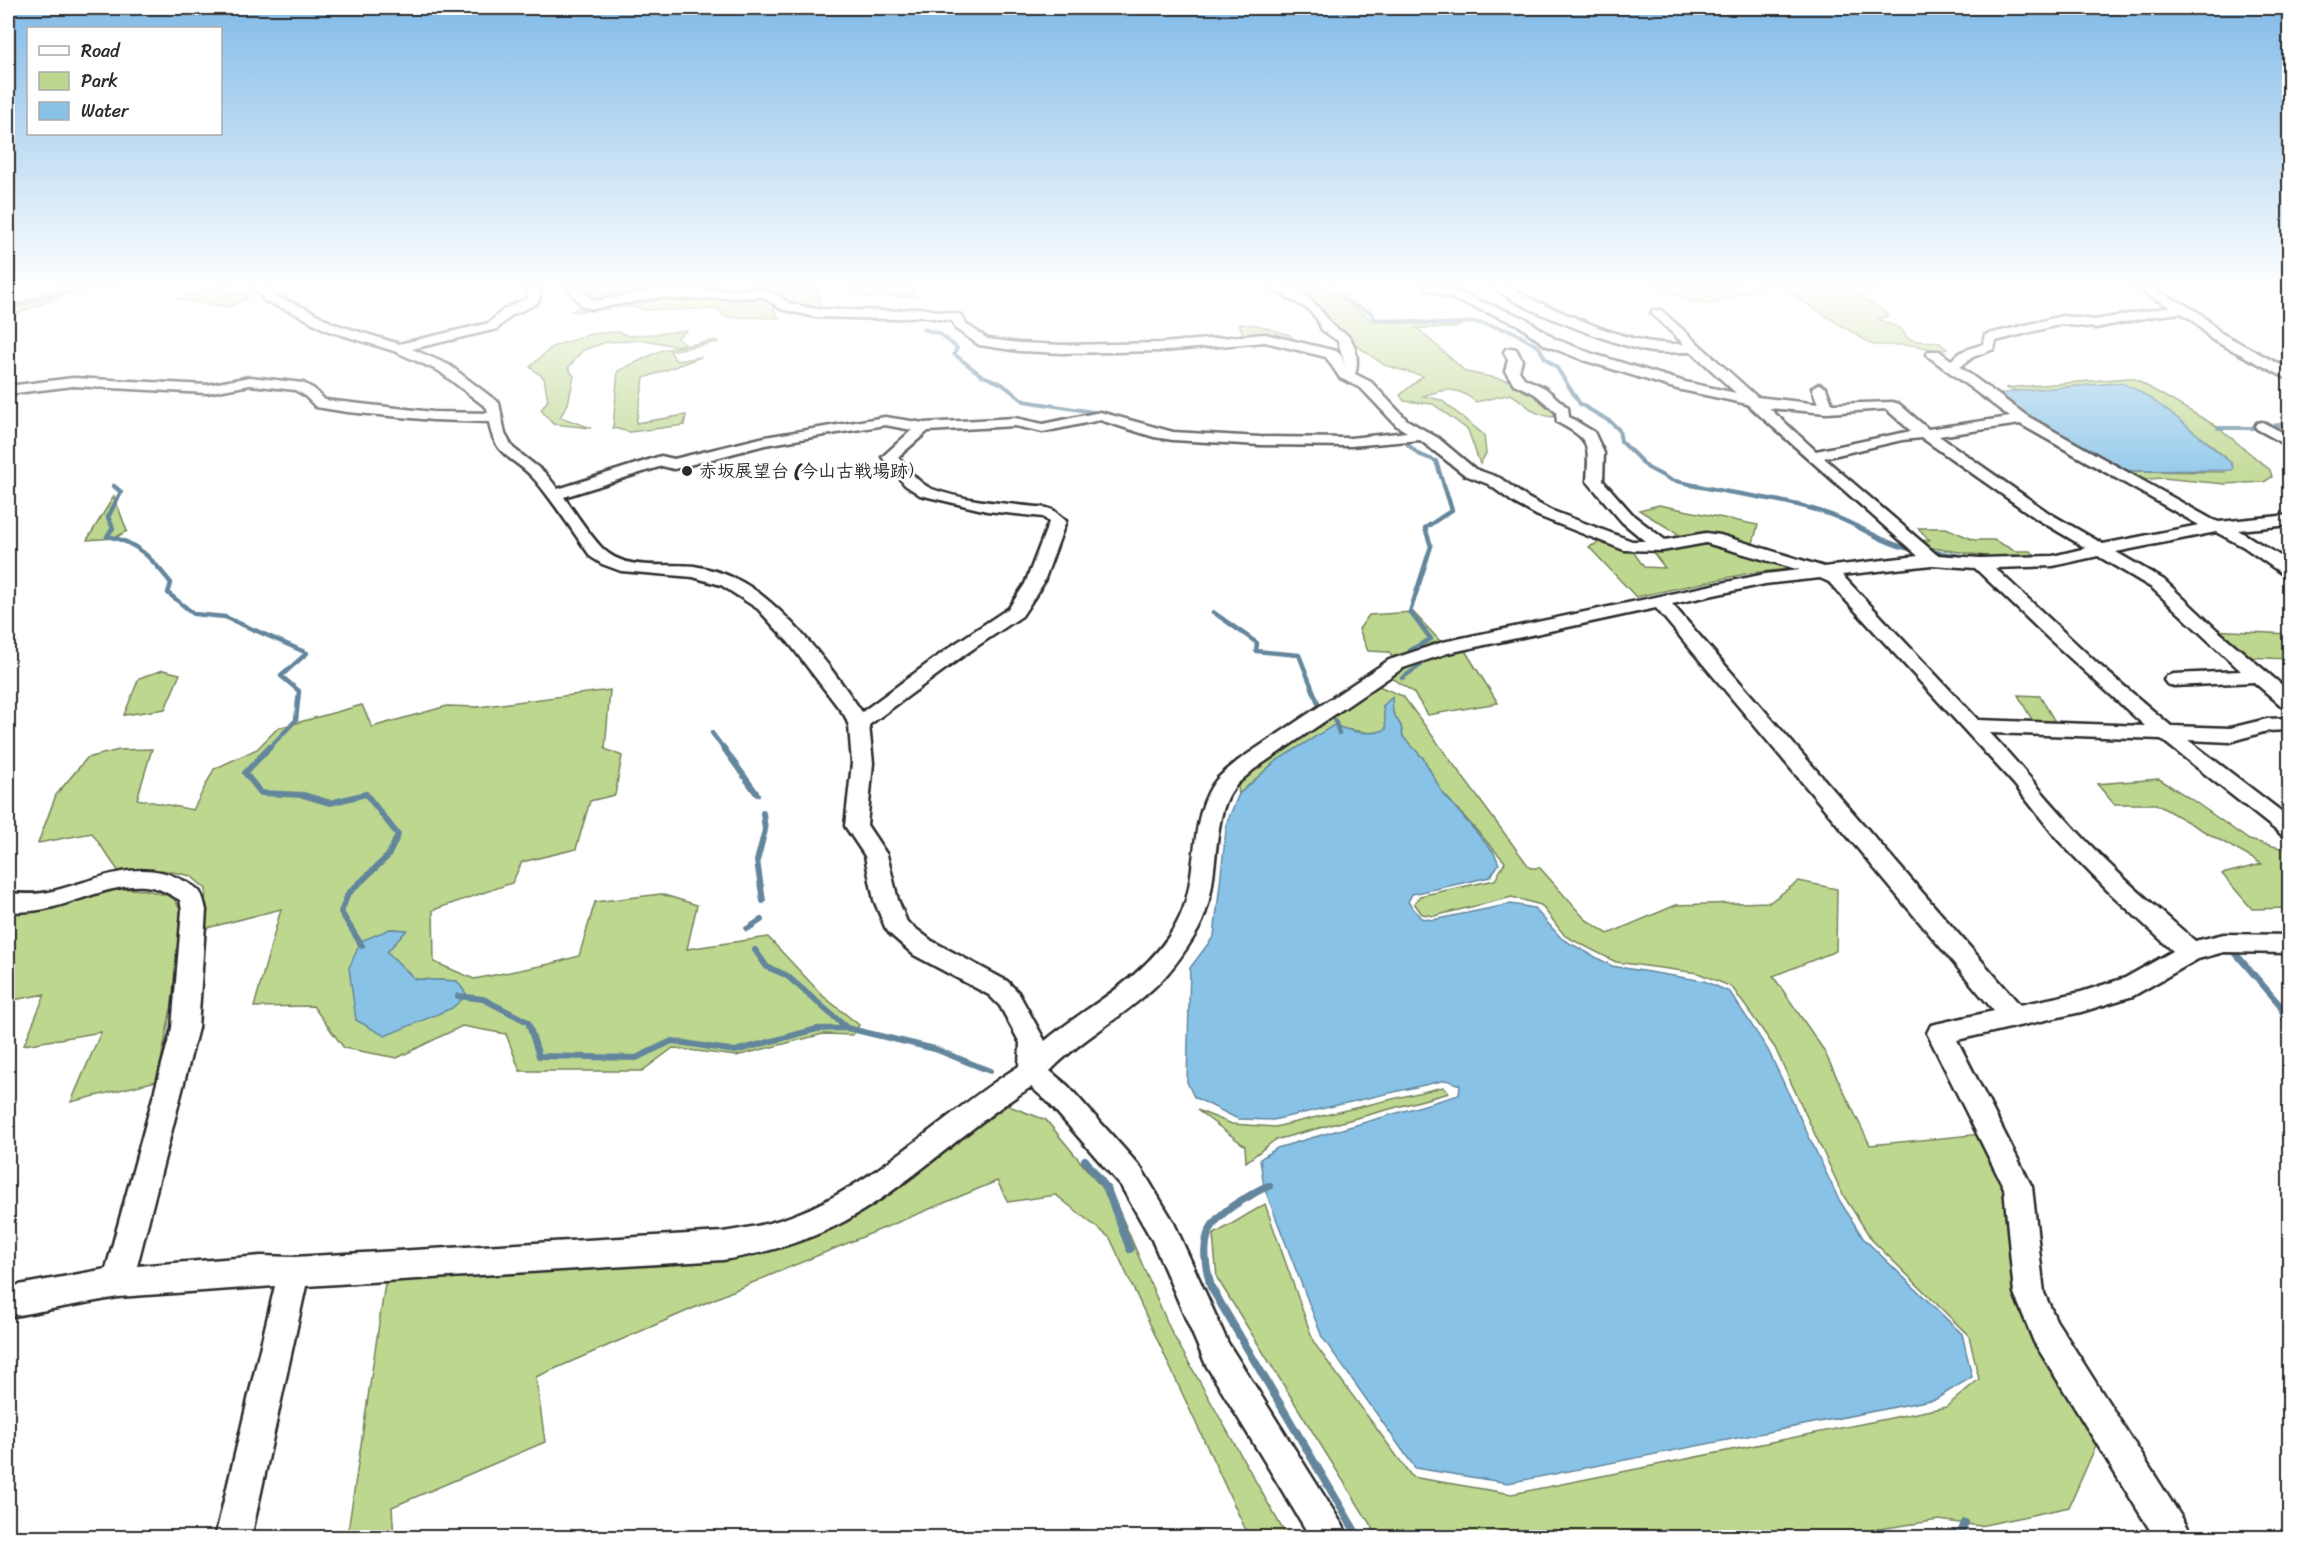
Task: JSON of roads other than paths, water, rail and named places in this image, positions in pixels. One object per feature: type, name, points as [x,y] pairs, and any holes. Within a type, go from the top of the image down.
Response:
[{"type":"street","points":[[422,358],[444,368],[494,406],[498,434],[507,451],[540,476],[597,553],[606,561],[620,566],[705,573],[729,580],[755,598],[804,647],[859,723],[863,755],[856,826],[876,855],[886,900],[897,927],[923,948],[1004,993],[1033,1042],[1032,1072]]},
{"type":"street","points":[[1336,358],[1340,370],[1366,385],[1402,423],[1424,435],[1470,472],[1494,481],[1520,500],[1544,513],[1630,546],[1662,546],[1706,538],[1806,566],[1835,578],[2021,779],[2066,834],[2102,871],[2191,952]]},
{"type":"street","points":[[1350,358],[1352,363],[1348,370],[1350,376]]},
{"type":"street","points":[[1514,358],[1512,371],[1519,381],[1540,391],[1563,411],[1562,419],[1587,432],[1596,453],[1595,481],[1599,487],[1628,519],[1662,546]]},
{"type":"street","points":[[1592,358],[1682,386],[1754,402],[1827,409],[1887,405],[1893,407],[1926,434],[2043,516],[2158,584],[2289,703]]},
{"type":"street","points":[[1706,358],[1923,553]]},
{"type":"street","points":[[1940,358],[2022,419],[2207,523],[2219,527],[2277,561],[2289,571]]},
{"type":"street","points":[[1952,366],[1963,358]]},
{"type":"street","points":[[2261,358],[2289,376]]},
{"type":"street","points":[[8,390],[73,382],[207,389],[250,381],[298,386],[309,392],[321,404],[347,408],[433,416],[496,417]]},
{"type":"street","points":[[1819,388],[1827,409]]},
{"type":"street","points":[[555,495],[661,462],[674,464],[765,441],[885,421],[924,427],[1015,422],[1043,428],[1100,416],[1159,434],[1240,440],[1350,442],[1424,435]]},
{"type":"street","points":[[1813,456],[1902,436],[2022,419]]},
{"type":"street","points":[[2262,426],[2289,443]]},
{"type":"street","points":[[859,723],[960,649],[1016,612],[1034,584],[1058,520],[1047,513],[987,506],[926,492],[911,482],[890,457],[924,427]]},
{"type":"street","points":[[8,1302],[118,1282],[261,1271],[294,1272],[723,1246],[765,1239],[801,1227],[844,1206],[889,1177],[991,1098],[1032,1072],[1057,1046],[1142,984],[1170,954],[1189,924],[1201,891],[1215,801],[1225,784],[1246,765],[1396,664],[1443,648],[1660,601],[1765,579],[1822,573],[1923,553],[1988,563],[2053,561],[2158,537],[2219,527],[2289,520]]},
{"type":"street","points":[[1758,554],[1765,579]]},
{"type":"street","points":[[1988,563],[2086,666],[2289,830]]},
{"type":"street","points":[[1660,601],[2014,1016]]},
{"type":"street","points":[[2174,680],[2258,676]]},
{"type":"street","points":[[1971,726],[2230,735],[2267,725],[2289,724]]},
{"type":"street","points":[[8,902],[18,905],[48,901],[115,881],[144,878],[166,882],[191,895],[194,910],[185,1028],[118,1282]]},
{"type":"street","points":[[2175,1538],[2045,1331],[2029,1293],[2018,1187],[1940,1033],[2081,1002],[2133,986],[2191,952],[2224,943],[2289,944]]},
{"type":"street","points":[[1032,1072],[1058,1094],[1131,1177],[1163,1231],[1217,1354],[1331,1538]]},
{"type":"street","points":[[233,1538],[294,1272]]},
{"type":"water","points":[[2119,383],[2143,394],[2176,417],[2231,463],[2232,470],[2118,471],[2016,411],[1995,395],[2017,391]]},
{"type":"water","points":[[1392,697],[1393,713],[1401,726],[1403,737],[1423,758],[1442,792],[1494,853],[1499,864],[1490,877],[1412,894],[1408,902],[1421,918],[1433,920],[1511,904],[1534,908],[1562,939],[1612,966],[1704,981],[1730,992],[1768,1050],[1838,1198],[1863,1238],[1962,1334],[1972,1377],[1936,1399],[1508,1483],[1415,1468],[1322,1337],[1264,1187],[1260,1159],[1277,1148],[1459,1095],[1460,1085],[1446,1080],[1273,1120],[1238,1119],[1194,1097],[1187,1082],[1190,968],[1214,936],[1227,822],[1239,794],[1276,761],[1334,725],[1367,733],[1386,729],[1383,706]]},
{"type":"water","points":[[390,929],[407,930],[387,952],[415,979],[457,981],[467,995],[452,1008],[385,1036],[356,1020],[349,968],[361,941]]},
{"type":"waterway","points":[[959,358],[981,375],[1002,384],[1024,401],[1093,412]]},
{"type":"waterway","points":[[1545,358],[1557,368],[1580,404],[1611,422],[1619,430],[1621,441],[1648,468],[1671,480],[1699,486]]},
{"type":"waterway","points":[[2267,427],[2290,423]]},
{"type":"waterway","points":[[2218,428],[2257,428]]},
{"type":"waterway","points":[[1402,439],[1418,454],[1436,461],[1444,486]]},
{"type":"waterway","points":[[1410,650],[1431,639],[1410,612],[1431,546],[1425,528],[1452,510],[1444,485]]},
{"type":"waterway","points":[[1692,485],[1780,501],[1815,510],[1842,519],[1894,544],[1916,550]]},
{"type":"waterway","points":[[114,486],[121,492],[108,517],[113,528],[107,536],[127,542],[151,559],[171,583],[168,593],[194,614],[225,617],[307,653],[281,676],[299,691],[296,720],[268,749]]},
{"type":"waterway","points":[[1928,551],[1978,559]]},
{"type":"waterway","points":[[1213,612],[1257,643],[1256,651],[1299,655],[1318,703]]},
{"type":"waterway","points":[[1402,678],[1421,665]]},
{"type":"waterway","points":[[1335,720],[1339,733]]},
{"type":"waterway","points":[[712,733],[724,749]]},
{"type":"waterway","points":[[270,747],[245,773],[261,793],[303,795],[330,803],[366,794],[398,835],[388,856],[348,894],[341,912],[362,946]]},
{"type":"waterway","points":[[723,747],[757,794]]},
{"type":"waterway","points":[[763,813],[765,830],[757,861],[763,901]]},
{"type":"waterway","points":[[747,929],[761,920]]},
{"type":"waterway","points":[[2231,948],[2280,1005],[2290,1033]]},
{"type":"waterway","points":[[755,950],[767,967],[786,975],[847,1028]]},
{"type":"waterway","points":[[458,996],[483,999],[528,1022],[539,1056],[636,1058],[672,1041],[735,1051],[817,1029],[847,1028]]},
{"type":"waterway","points":[[847,1028],[935,1049],[990,1071]]},
{"type":"waterway","points":[[1085,1160],[1107,1189],[1130,1249]]},
{"type":"waterway","points":[[1269,1186],[1230,1208],[1212,1225],[1205,1246],[1207,1272],[1211,1287],[1359,1538]]},
{"type":"waterway","points":[[1959,1538],[1965,1523]]},
{"type":"place","name":"赤坂展望台 (今山古戦場跡）","points":[[687,471]]}]
